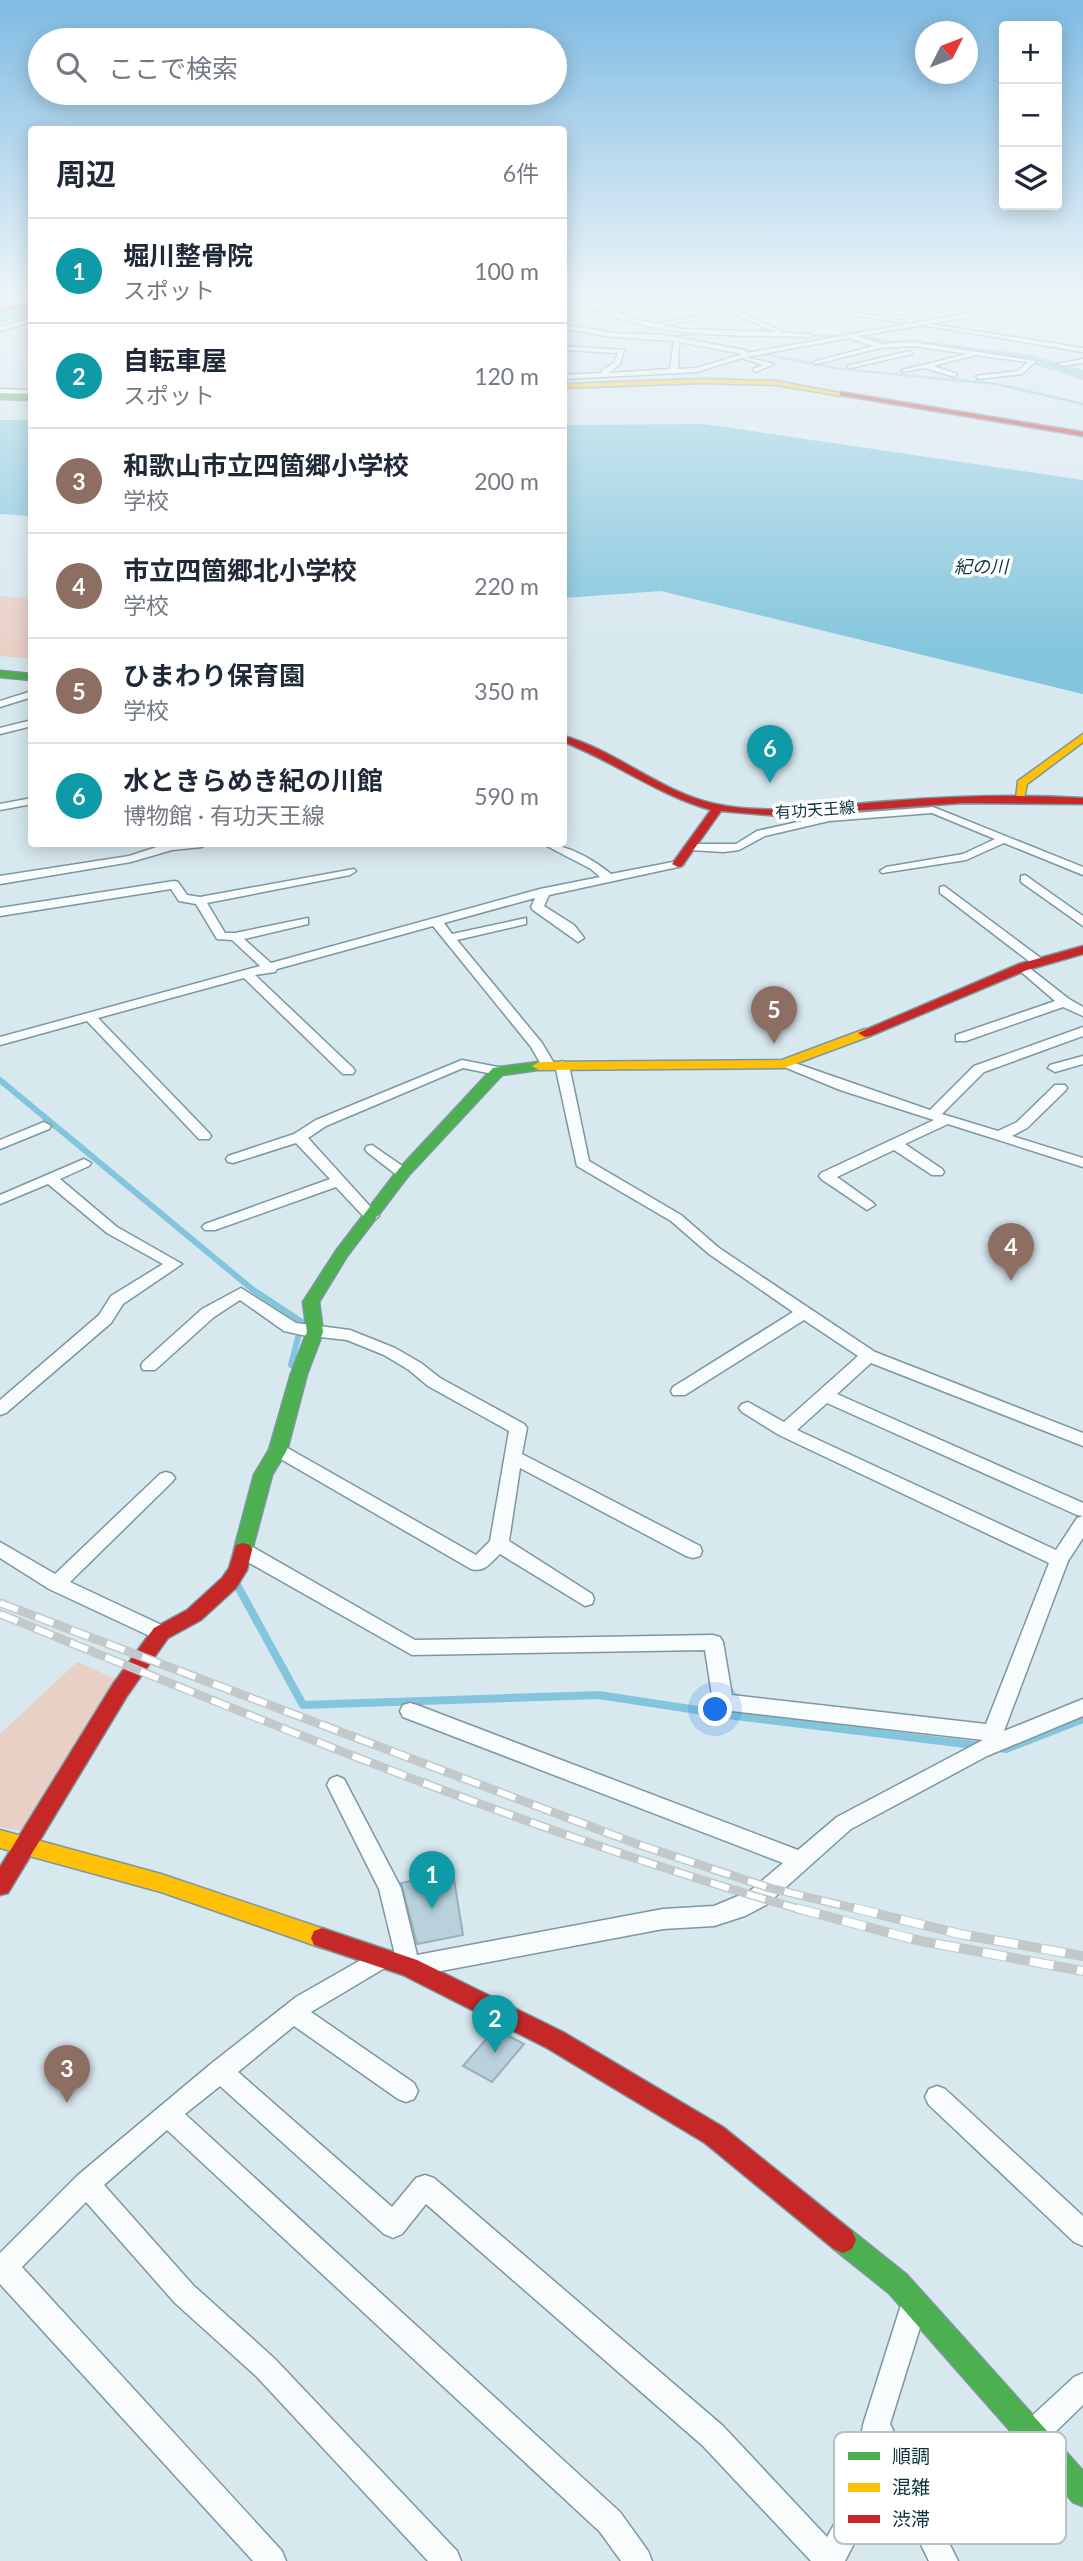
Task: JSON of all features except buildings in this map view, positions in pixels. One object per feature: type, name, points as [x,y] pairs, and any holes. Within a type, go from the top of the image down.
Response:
[{"type":"street","points":[[978,417],[1083,434]]},
{"type":"street","points":[[0,674],[28,677]]},
{"type":"street","points":[[0,704],[28,695]]},
{"type":"street","points":[[0,731],[28,724]]},
{"type":"street","points":[[1021,789],[1083,737]]},
{"type":"street","name":"有功天王線","points":[[567,740],[617,760],[677,796],[718,808],[765,812],[1021,789],[1083,801]]},
{"type":"street","points":[[1,805],[28,802]]},
{"type":"street","points":[[0,1041],[271,969],[544,892],[678,864],[718,808]]},
{"type":"street","points":[[690,847],[739,847],[761,833],[829,818],[933,810],[1083,871]]},
{"type":"street","points":[[886,871],[966,856],[1006,838]]},
{"type":"street","points":[[0,880],[131,859],[164,847]]},
{"type":"street","points":[[554,847],[595,867],[608,878]]},
{"type":"street","points":[[0,912],[174,885],[183,898],[200,901],[350,871]]},
{"type":"street","points":[[1026,879],[1083,922]]},
{"type":"street","points":[[944,890],[1077,1007]]},
{"type":"street","points":[[544,892],[537,907],[570,928],[578,938]]},
{"type":"street","points":[[200,901],[221,936],[235,937],[304,920]]},
{"type":"street","points":[[450,938],[522,921]]},
{"type":"street","points":[[436,922],[555,1065],[582,1163],[676,1218],[714,1251],[869,1356],[1083,1440]]},
{"type":"street","points":[[235,937],[271,969]]},
{"type":"street","points":[[233,1159],[299,1137],[321,1123],[462,1065],[498,1071],[555,1065],[783,1064],[810,1056],[1030,964],[1083,950]]},
{"type":"street","points":[[248,975],[348,1070]]},
{"type":"street","points":[[961,1038],[1077,1007]]},
{"type":"street","points":[[90,1017],[204,1136]]},
{"type":"street","points":[[867,1205],[826,1176],[895,1144],[939,1118],[979,1069],[1083,1031]]},
{"type":"street","points":[[1055,1069],[1083,1060]]},
{"type":"street","points":[[783,1064],[939,1118],[1083,1163]]},
{"type":"street","points":[[0,1886],[120,1690],[161,1633],[194,1615],[233,1576],[244,1551],[262,1475],[278,1450],[299,1374],[312,1302],[341,1254],[403,1173],[498,1071]]},
{"type":"street","points":[[998,1137],[1022,1125],[1060,1088]]},
{"type":"street","points":[[0,1145],[44,1126]]},
{"type":"street","points":[[299,1137],[370,1216]]},
{"type":"street","points":[[895,1144],[937,1172]]},
{"type":"street","points":[[372,1149],[403,1173]]},
{"type":"street","points":[[0,1200],[84,1163]]},
{"type":"street","points":[[0,1409],[105,1319],[117,1300],[174,1264],[111,1230],[50,1178]]},
{"type":"street","points":[[210,1227],[339,1181]]},
{"type":"street","points":[[149,1366],[208,1313],[241,1293],[306,1330],[341,1333],[383,1349],[424,1371],[434,1382],[518,1428],[499,1544],[478,1564],[278,1450]]},
{"type":"street","points":[[680,1391],[803,1313]]},
{"type":"street","points":[[785,1431],[869,1356]]},
{"type":"street","points":[[825,1395],[1083,1510]]},
{"type":"street","points":[[748,1409],[785,1431],[1059,1560]]},
{"type":"street","points":[[513,1457],[693,1551]]},
{"type":"street","points":[[57,1584],[166,1478]]},
{"type":"street","points":[[990,1742],[1059,1560],[1077,1543],[1083,1523]]},
{"type":"street","points":[[499,1544],[585,1599]]},
{"type":"street","points":[[0,1549],[57,1584],[161,1633]]},
{"type":"street","points":[[244,1551],[411,1648],[713,1642],[723,1702],[990,1742]]},
{"type":"street","points":[[409,1967],[663,1919],[714,1916],[737,1909],[758,1898],[844,1823],[990,1742],[1083,1707]]},
{"type":"street","points":[[410,1711],[802,1860]]},
{"type":"street","points":[[337,1785],[390,1888],[409,1967]]},
{"type":"street","points":[[0,1839],[161,1883],[409,1967],[555,2040],[714,2135],[898,2284],[1029,2432]]},
{"type":"street","points":[[272,2561],[2,2269],[87,2184],[167,2114],[293,2013],[380,1959]]},
{"type":"street","points":[[293,2013],[405,2091]]},
{"type":"street","points":[[220,2071],[393,2225],[425,2187],[713,2436],[830,2561],[839,2544]]},
{"type":"street","points":[[937,2097],[1083,2233]]},
{"type":"street","points":[[167,2114],[610,2522],[638,2561]]},
{"type":"street","points":[[87,2184],[184,2294],[266,2368],[447,2561]]},
{"type":"street","points":[[875,2432],[915,2303]]},
{"type":"street","points":[[1035,2432],[1083,2386]]},
{"type":"street","points":[[876,2425],[880,2432]]},
{"type":"street","points":[[1066,2474],[1083,2493]]},
{"type":"street","points":[[936,2544],[944,2561]]},
{"type":"shaded area","points":[[0,596],[28,598],[28,659],[0,656]]},
{"type":"shaded area","points":[[77,1662],[116,1679],[21,1831],[0,1827],[0,1734]]},
{"type":"water","points":[[0,420],[28,420],[28,516],[0,514]]},
{"type":"water","name":"紀の川","points":[[704,424],[1083,480],[1083,694],[661,591],[567,598],[567,425]]},
{"type":"waterway","points":[[0,1080],[252,1289],[302,1322],[291,1365]]},
{"type":"waterway","points":[[236,1583],[303,1705],[599,1695],[736,1716],[982,1746]]},
{"type":"waterway","points":[[1000,1748],[1006,1749],[1083,1719]]},
{"type":"railway","points":[[0,1603],[637,1844],[770,1888],[861,1910]]},
{"type":"railway","points":[[0,1614],[397,1773],[598,1846],[802,1910]]},
{"type":"railway","points":[[796,1908],[916,1940],[1083,1971]]},
{"type":"railway","points":[[854,1908],[960,1934],[1083,1956]]},
{"type":"traffic: fast","points":[[0,674],[28,677]]},
{"type":"traffic: fast","points":[[243,1550],[263,1475],[278,1450],[299,1374],[315,1332],[311,1302],[341,1254],[403,1173],[498,1071],[539,1066]]},
{"type":"traffic: fast","points":[[843,2240],[898,2284],[1030,2432]]},
{"type":"traffic: fast","points":[[1066,2473],[1083,2492]]},
{"type":"traffic: slow","points":[[1020,796],[1022,783],[1083,737]]},
{"type":"traffic: slow","points":[[539,1066],[784,1064],[865,1033]]},
{"type":"traffic: slow","points":[[0,1839],[161,1883],[322,1938]]},
{"type":"traffic: jam","points":[[977,417],[1083,434]]},
{"type":"traffic: jam","points":[[567,740],[694,802],[736,810],[802,812],[914,802],[987,799],[1083,801]]},
{"type":"traffic: jam","points":[[678,864],[718,808]]},
{"type":"traffic: jam","points":[[865,1033],[1023,967],[1083,950]]},
{"type":"traffic: jam","points":[[0,1886],[120,1690],[161,1633],[194,1615],[229,1583],[238,1570],[243,1550]]},
{"type":"traffic: jam","points":[[322,1938],[409,1967],[555,2040],[714,2135],[843,2240]]},
{"type":"place","name":"水ときらめき紀の川館","points":[[770,783]]},
{"type":"place","name":"ひまわり保育園","points":[[774,1044]]},
{"type":"place","name":"市立四箇郷北小学校","points":[[1011,1281]]},
{"type":"place","name":"堀川整骨院","points":[[432,1909]]},
{"type":"place","name":"自転車屋","points":[[495,2053]]},
{"type":"place","name":"和歌山市立四箇郷小学校","points":[[67,2103]]}]
